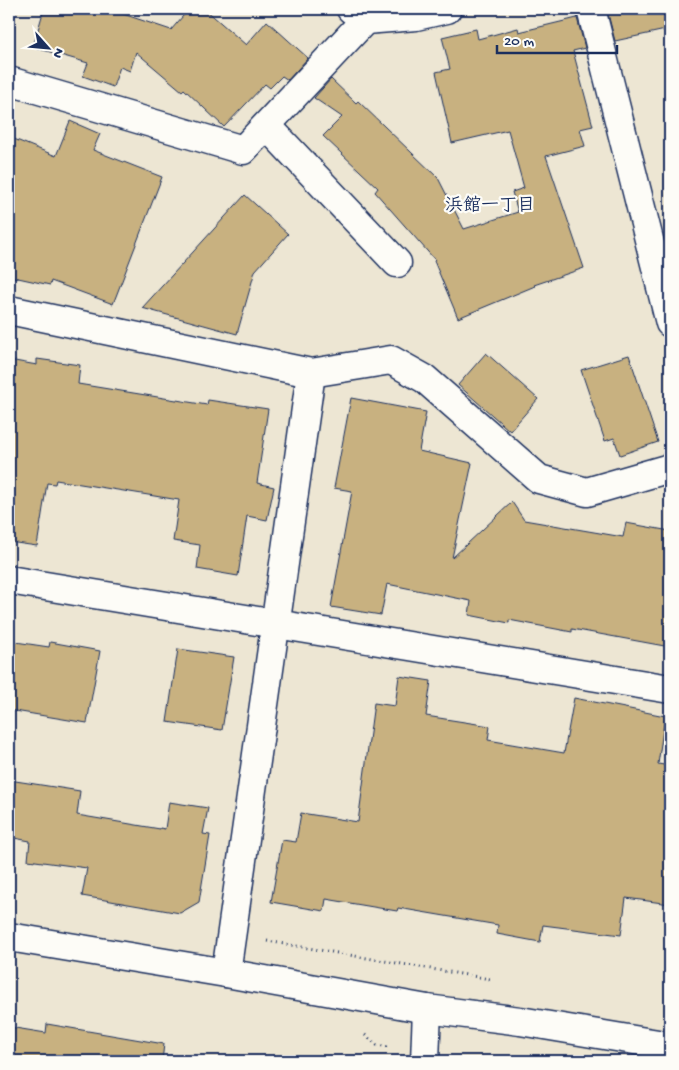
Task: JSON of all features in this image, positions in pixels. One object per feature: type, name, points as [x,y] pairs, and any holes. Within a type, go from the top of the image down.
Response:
[{"type":"street","points":[[9,81],[243,150],[267,126],[358,14],[416,16],[447,9]]},
{"type":"street","points":[[591,9],[670,323]]},
{"type":"street","points":[[267,126],[397,264]]},
{"type":"street","points":[[9,310],[311,373],[391,360],[425,379],[539,479],[588,492],[670,468]]},
{"type":"street","points":[[226,973],[311,373]]},
{"type":"street","points":[[9,580],[670,689]]},
{"type":"street","points":[[9,937],[426,1009],[670,1046]]},
{"type":"street","points":[[425,1061],[426,1009]]},
{"type":"building","points":[[44,9],[108,9],[171,30],[189,9],[205,9],[246,45],[267,21],[308,58],[288,80],[282,76],[270,88],[265,84],[224,127],[184,89],[182,91],[136,52],[130,71],[120,67],[113,87],[83,76],[88,63],[33,47]]},
{"type":"building","points":[[670,9],[670,29],[615,41],[607,10]]},
{"type":"building","points":[[577,18],[585,48],[573,51],[593,126],[580,129],[585,146],[546,156],[584,268],[534,285],[458,318],[435,260],[375,192],[378,188],[323,136],[342,117],[314,98],[331,79],[356,103],[358,101],[438,178],[464,229],[518,212],[512,192],[524,188],[508,130],[452,143],[436,72],[450,69],[442,37],[476,29],[478,39],[518,28],[519,32]]},
{"type":"building","points":[[70,121],[100,134],[93,150],[162,177],[113,304],[51,281],[50,285],[9,276],[9,137],[56,156]]},
{"type":"building","points":[[245,195],[288,234],[255,271],[237,334],[142,308]]},
{"type":"building","points":[[486,353],[538,399],[510,431],[458,385]]},
{"type":"building","points":[[629,355],[658,442],[620,455],[614,438],[605,441],[581,370]]},
{"type":"building","points":[[37,359],[80,365],[78,384],[207,405],[208,400],[268,409],[257,483],[274,487],[267,520],[247,516],[238,576],[197,569],[200,545],[173,541],[179,500],[56,480],[55,484],[47,483],[37,546],[9,542],[9,360],[37,365]]},
{"type":"building","points":[[351,398],[426,412],[419,451],[472,463],[452,558],[512,502],[524,520],[623,537],[626,523],[670,531],[670,647],[572,629],[572,632],[509,620],[509,623],[469,615],[471,601],[387,584],[381,615],[331,607],[352,491],[334,488]]},
{"type":"building","points":[[9,641],[49,647],[50,642],[100,651],[87,723],[9,710]]},
{"type":"building","points":[[178,649],[234,657],[222,730],[167,722]]},
{"type":"building","points":[[399,676],[431,681],[426,716],[490,726],[488,740],[564,753],[574,698],[665,716],[658,764],[670,766],[670,904],[626,898],[621,935],[543,925],[540,942],[497,934],[498,925],[398,908],[397,911],[326,899],[324,911],[271,902],[282,840],[296,842],[301,813],[358,822],[374,703],[395,706]]},
{"type":"building","points":[[9,780],[80,791],[77,815],[160,829],[165,829],[169,802],[208,808],[203,834],[210,835],[199,902],[180,913],[82,896],[87,868],[28,860],[30,841],[9,837]]},
{"type":"building","points":[[47,1024],[164,1044],[162,1061],[9,1061],[9,1027],[46,1033]]},
{"type":"district","name":"浜館一丁目","points":[[490,204]]}]
